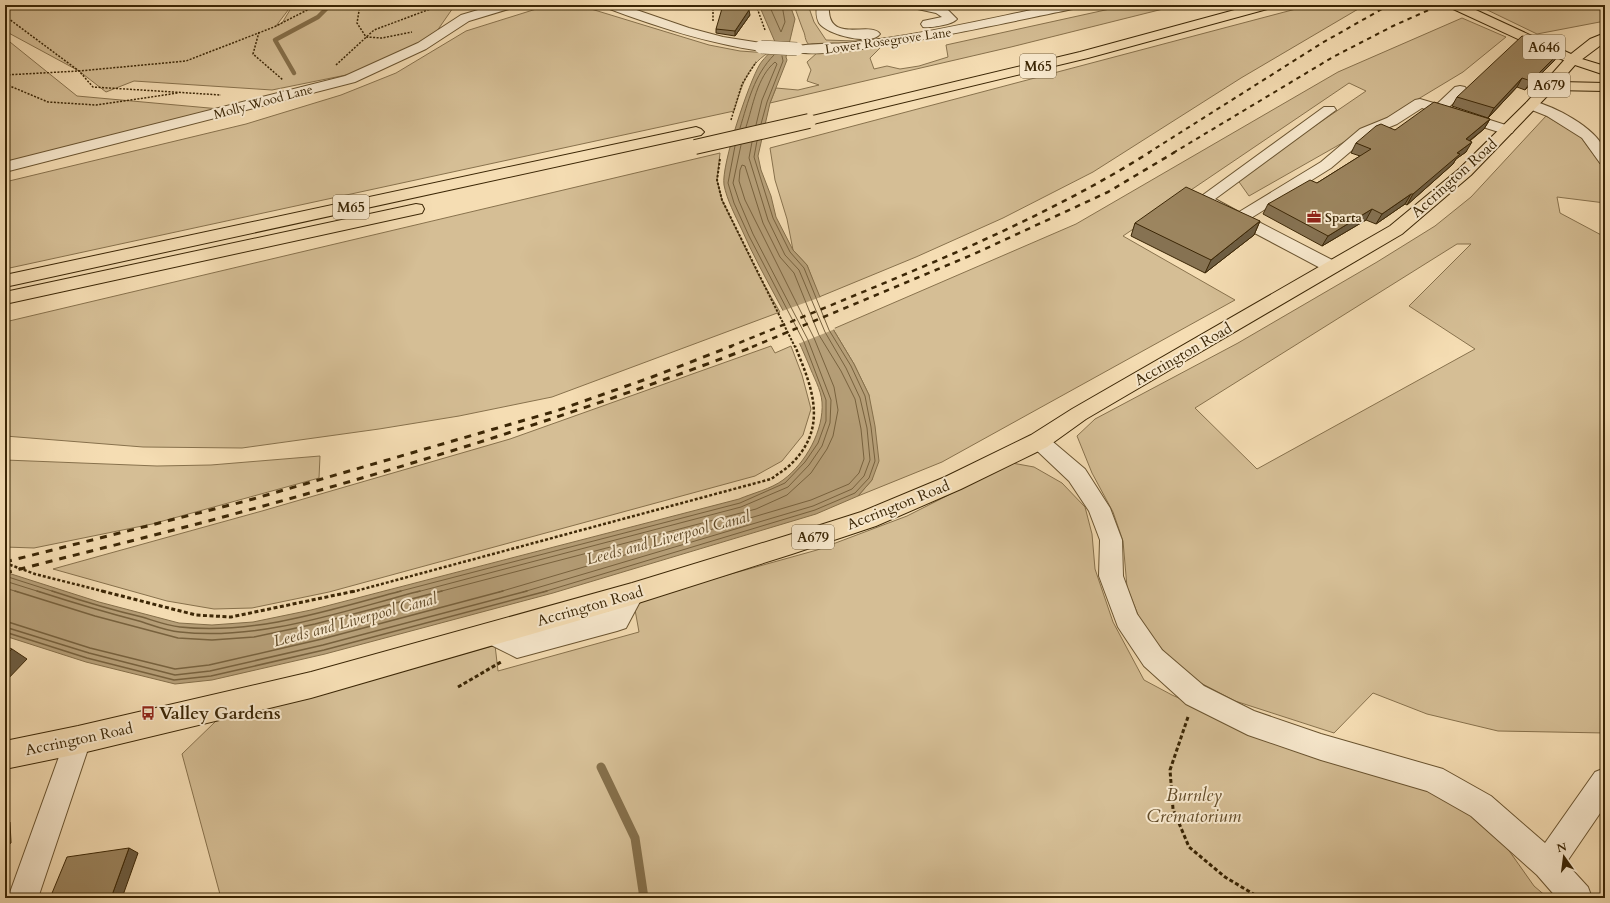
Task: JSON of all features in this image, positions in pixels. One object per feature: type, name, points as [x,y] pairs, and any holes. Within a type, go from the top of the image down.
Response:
[{"type":"main road","name":"M65","points":[[818,105],[1067,46],[1221,5]]},
{"type":"main road","name":"M65","points":[[5,298],[695,140],[1083,55],[1266,5]]},
{"type":"main road","name":"A646","points":[[1455,5],[1572,60],[1605,72]]},
{"type":"main road","points":[[1518,35],[1567,42],[1600,40]]},
{"type":"main road","name":"Accrington Road","points":[[5,755],[78,740],[311,685],[494,634],[632,594],[868,519],[953,483],[1039,441],[1079,414],[1396,230],[1465,172],[1532,105],[1572,60],[1600,40]]},
{"type":"main road","points":[[1548,86],[1605,87]]},
{"type":"main road","name":"M65","points":[[5,281],[695,140]]},
{"type":"street","name":"Molly Wood Lane","points":[[5,167],[350,79],[422,46],[465,18],[508,5]]},
{"type":"street","name":"Lower Rosegrove Lane","points":[[611,5],[653,21],[701,36],[730,43],[761,47],[797,49],[840,49],[930,37],[1072,5]]},
{"type":"street","points":[[823,5],[821,13],[826,24],[842,33],[862,35],[904,29],[951,19],[943,7],[917,5]]},
{"type":"street","points":[[1439,109],[1460,90]]},
{"type":"street","points":[[1239,219],[1326,165],[1365,132],[1392,121],[1420,103],[1507,130]]},
{"type":"street","points":[[1532,105],[1552,113],[1587,135],[1605,160]]},
{"type":"street","points":[[1329,110],[1204,200],[1332,267]]},
{"type":"street","points":[[1039,441],[1077,475],[1099,508],[1111,540],[1111,576],[1127,620],[1153,658],[1196,695],[1248,722],[1321,747],[1433,780],[1481,806],[1547,866],[1577,898]]},
{"type":"street","points":[[494,634],[518,647],[617,620],[632,594]]},
{"type":"street","points":[[23,898],[78,740]]},
{"type":"street","points":[[1547,866],[1605,782]]},
{"type":"path","points":[[5,75],[79,71],[186,61],[259,32],[274,28],[317,5]]},
{"type":"path","points":[[360,5],[357,23],[366,37]]},
{"type":"path","points":[[405,5],[410,8],[427,5]]},
{"type":"path","points":[[336,66],[374,30],[441,5]]},
{"type":"path","points":[[756,5],[768,36]]},
{"type":"path","points":[[5,16],[79,71],[93,87],[222,95]]},
{"type":"path","points":[[259,32],[253,54],[286,83]]},
{"type":"path","points":[[729,125],[742,84],[757,60]]},
{"type":"path","points":[[5,84],[48,102],[96,105],[184,92]]},
{"type":"path","points":[[5,562],[36,574],[196,615],[232,617],[337,596],[771,479],[792,464],[805,445],[814,426],[816,409],[802,364],[793,342],[722,200],[717,180],[720,153]]},
{"type":"path","points":[[458,687],[498,665],[518,647]]},
{"type":"path","points":[[1196,695],[1170,770],[1173,809],[1189,847],[1225,877],[1260,898]]},
{"type":"green space","points":[[5,5],[292,5],[276,26],[282,23],[293,5],[455,5],[430,41],[371,70],[272,90],[134,81],[106,92],[79,71],[5,31]]},
{"type":"green space","points":[[549,5],[578,5],[709,45],[740,51],[768,53],[755,64],[750,71],[742,86],[734,111],[5,269],[5,182],[246,124],[341,95],[396,73],[466,31]]},
{"type":"green space","points":[[794,5],[808,5],[814,22],[826,40],[855,41],[886,38],[887,41],[809,45]]},
{"type":"green space","points":[[1128,5],[1179,5],[1011,47],[770,103],[776,88],[798,90],[819,85],[807,81],[811,70],[807,62],[818,52],[881,47],[870,58],[874,69],[887,66],[900,69],[919,66],[948,57],[946,45]]},
{"type":"green space","points":[[1311,5],[1365,5],[1241,78],[1093,172],[1003,218],[916,257],[819,297],[807,265],[793,250],[787,219],[775,180],[770,148]]},
{"type":"green space","points":[[1477,5],[1605,5],[1605,21],[1537,34]]},
{"type":"green space","points":[[1462,18],[1506,37],[1463,72],[1395,113],[1249,196],[1237,179],[1366,91],[1349,83],[1123,236],[1235,300],[942,462],[858,496],[872,480],[869,395],[854,364],[833,329],[1076,224],[1338,72]]},
{"type":"green space","points":[[5,38],[77,96],[220,109],[5,165]]},
{"type":"green space","points":[[1546,116],[1580,136],[1604,169],[1605,203],[1557,197],[1560,213],[1605,237],[1605,733],[1498,731],[1427,714],[1373,693],[1334,733],[1235,701],[1195,680],[1167,655],[1142,625],[1127,587],[1123,541],[1113,512],[1092,473],[1077,436],[1095,419],[1238,343],[1377,262],[1435,226],[1471,197]],"holes":[[[1457,244],[1471,244],[1409,306],[1475,349],[1257,469],[1195,408]]]},
{"type":"green space","points":[[720,153],[717,180],[722,200],[759,276],[780,312],[552,397],[459,416],[379,429],[242,448],[143,447],[5,436],[5,322]]},
{"type":"green space","points":[[771,346],[775,353],[791,346],[802,375],[811,409],[803,435],[782,461],[755,476],[329,592],[252,608],[214,609],[167,601],[53,569],[262,511],[510,439]]},
{"type":"green space","points":[[320,456],[319,478],[152,524],[34,548],[5,547],[5,460],[157,466],[211,465]]},
{"type":"green space","name":"Burnley Crematorium","points":[[1012,463],[1034,467],[1062,483],[1085,507],[1092,534],[1095,569],[1113,622],[1144,680],[1172,695],[1247,729],[1429,787],[1493,828],[1534,886],[1548,898],[221,898],[182,754],[216,721],[358,684],[495,645],[498,671],[639,632],[634,604],[695,584],[817,550],[907,516]]},
{"type":"water","name":"Leeds and Liverpool Canal","points":[[759,5],[790,5],[795,19],[786,57],[787,60],[770,103],[758,156],[776,217],[793,250],[807,265],[833,329],[854,364],[869,395],[875,426],[879,461],[872,480],[858,496],[816,514],[553,593],[325,654],[212,680],[175,684],[86,662],[5,636],[5,572],[99,602],[179,623],[212,625],[253,622],[311,610],[739,499],[783,480],[799,465],[817,435],[822,413],[820,392],[785,314],[750,247],[732,208],[724,185],[724,175],[731,143],[749,88],[760,64],[770,52],[775,42]]},
{"type":"pier","points":[[821,297],[835,329],[798,344],[782,311]]},
{"type":"building","points":[[723,5],[747,5],[749,10],[735,31],[716,29]]},
{"type":"building","points":[[1522,36],[1543,42],[1560,52],[1531,81],[1522,78],[1494,108],[1457,97]]},
{"type":"building","points":[[1434,102],[1490,119],[1466,139],[1472,142],[1457,153],[1460,154],[1413,194],[1382,214],[1372,209],[1328,236],[1268,204],[1310,180],[1317,183],[1371,149],[1356,143],[1376,126],[1381,124],[1395,130]]},
{"type":"building","points":[[1186,187],[1260,221],[1211,260],[1135,223]]},
{"type":"building","points":[[5,646],[12,649],[5,656]]},
{"type":"building","points":[[129,848],[111,898],[50,898],[67,857]]},
{"type":"waterway","points":[[294,73],[275,40],[318,17],[330,5]]},
{"type":"waterway","points":[[601,767],[635,838],[644,898]]},
{"type":"railway","points":[[1148,153],[1322,43],[1389,5]]},
{"type":"railway","points":[[1173,153],[1333,57],[1393,26],[1440,5]]},
{"type":"railway","points":[[729,347],[883,284],[989,237],[1098,183],[1150,152]]},
{"type":"railway","points":[[752,347],[974,254],[1108,192],[1175,152]]},
{"type":"railway","points":[[5,562],[246,501],[556,411],[652,377],[732,346]]},
{"type":"railway","points":[[5,573],[215,519],[310,493],[438,455],[566,414],[692,370],[755,346]]},
{"type":"place","name":"Sparta","points":[[1314,217]]},
{"type":"place","name":"Valley Gardens","points":[[148,713]]}]
